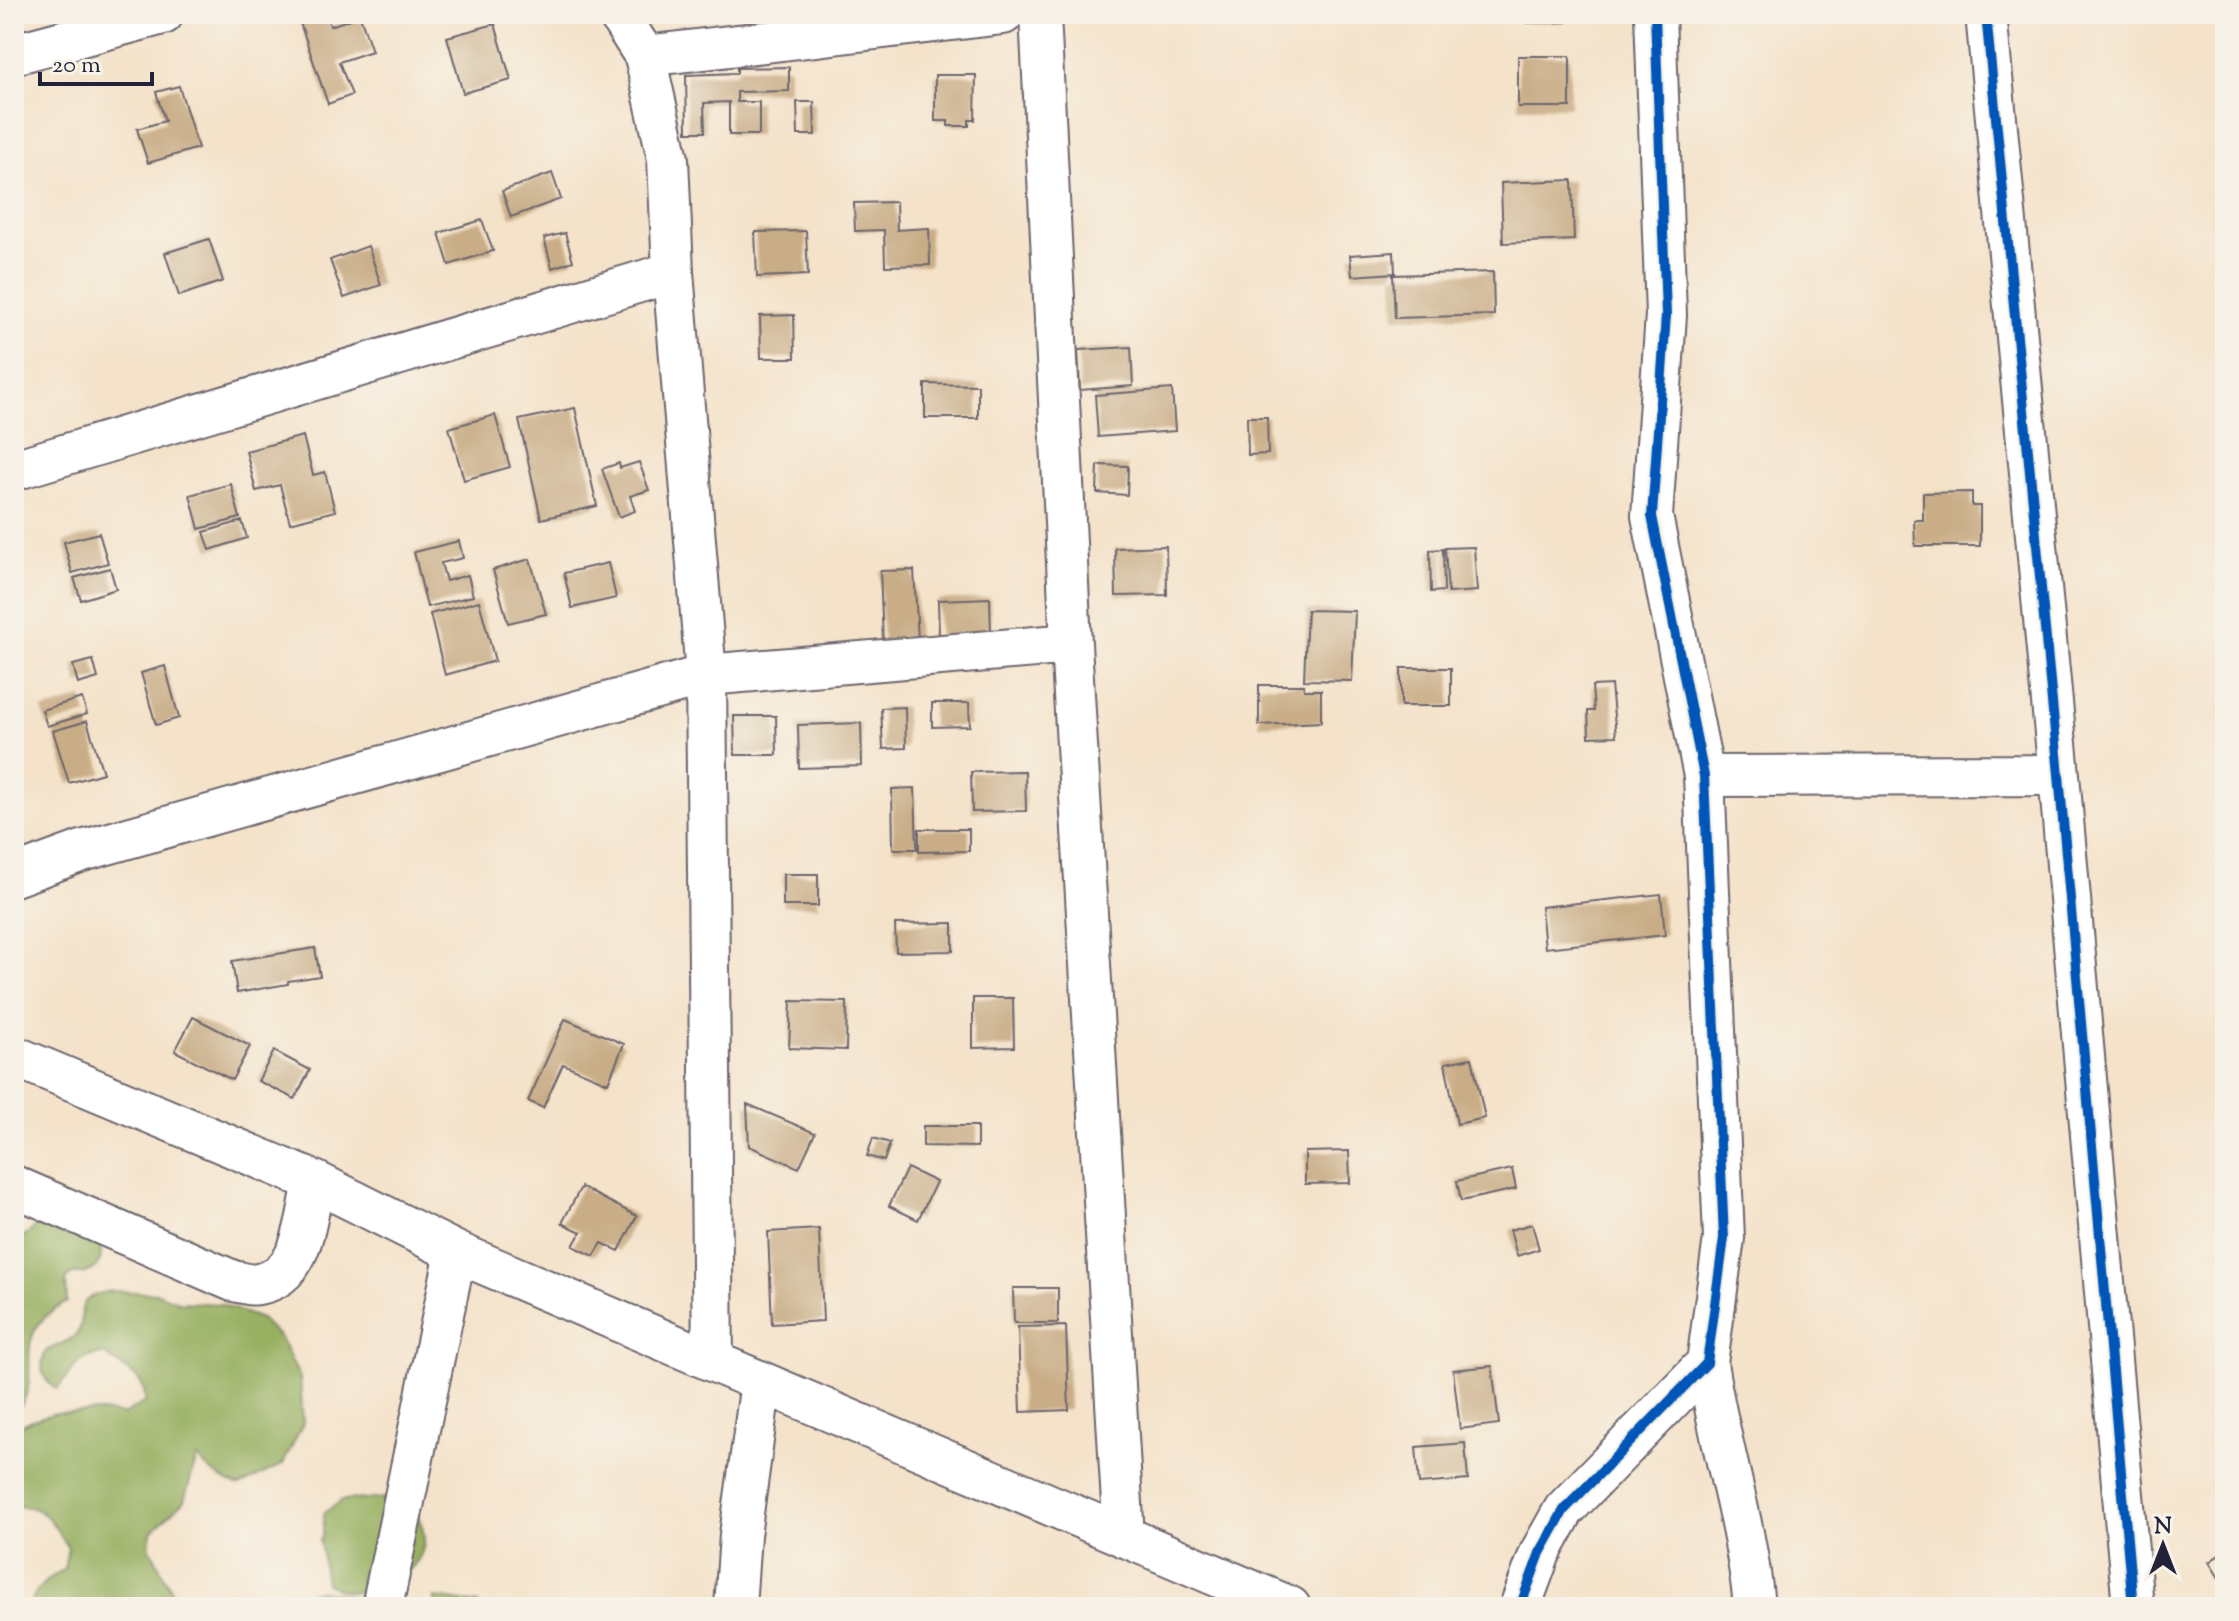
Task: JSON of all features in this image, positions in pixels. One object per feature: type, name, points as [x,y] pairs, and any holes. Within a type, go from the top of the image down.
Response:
[{"type":"street","points":[[14,54],[163,14]]},
{"type":"street","points":[[618,14],[645,56],[668,159],[673,272],[706,675],[713,1361]]},
{"type":"street","points":[[645,56],[1003,14]]},
{"type":"street","points":[[1040,14],[1071,644],[1124,1537]]},
{"type":"street","points":[[1655,14],[1666,315],[1652,516],[1704,776],[1724,1238],[1707,1363],[1715,1417],[1748,1559],[1754,1607]]},
{"type":"street","points":[[1986,14],[2059,775],[2133,1607]]},
{"type":"street","points":[[14,470],[673,272]]},
{"type":"street","points":[[14,876],[82,851],[706,675],[1071,644]]},
{"type":"street","points":[[1704,776],[2059,775]]},
{"type":"street","points":[[14,1056],[314,1181],[456,1252],[1290,1607]]},
{"type":"street","points":[[14,1186],[233,1281],[256,1285],[278,1278],[297,1254],[314,1181]]},
{"type":"street","points":[[382,1607],[456,1252]]},
{"type":"street","points":[[1520,1607],[1540,1553],[1564,1510],[1707,1363]]},
{"type":"street","points":[[735,1607],[740,1535],[761,1382]]},
{"type":"green space","points":[[72,1221],[99,1238],[100,1260],[94,1269],[72,1274],[66,1280],[67,1302],[47,1315],[36,1329],[29,1356],[28,1385],[24,1399],[14,1414],[14,1240],[28,1234],[36,1226]]},
{"type":"green space","points":[[111,1291],[158,1293],[179,1302],[220,1304],[261,1319],[280,1338],[300,1378],[303,1423],[283,1464],[240,1486],[216,1475],[197,1457],[184,1501],[151,1532],[149,1546],[180,1607],[30,1607],[38,1589],[64,1569],[68,1548],[53,1524],[41,1512],[24,1506],[14,1507],[14,1429],[56,1413],[123,1415],[145,1402],[145,1393],[138,1379],[104,1354],[81,1361],[57,1389],[43,1373],[46,1351],[72,1338],[80,1329],[83,1304],[97,1294]]},
{"type":"green space","points":[[392,1498],[413,1506],[422,1526],[423,1548],[418,1559],[402,1576],[380,1587],[355,1592],[326,1584],[320,1540],[324,1513],[343,1500]]},
{"type":"green space","points":[[314,1591],[348,1596],[379,1607],[296,1607],[303,1596]]},
{"type":"green space","points":[[435,1598],[478,1604],[480,1607],[434,1607]]},
{"type":"building","points":[[297,14],[326,14],[330,26],[360,16],[372,51],[339,62],[352,95],[328,104]]},
{"type":"building","points":[[1528,14],[1566,14],[1566,22],[1528,23]]},
{"type":"building","points":[[495,24],[511,80],[463,93],[447,37]]},
{"type":"building","points":[[1518,56],[1570,56],[1570,107],[1518,107]]},
{"type":"building","points":[[789,67],[789,91],[737,92],[737,102],[759,102],[759,135],[729,135],[729,102],[704,103],[705,132],[687,132],[686,75],[737,73],[737,68]]},
{"type":"building","points":[[935,75],[976,75],[975,120],[969,120],[969,126],[948,126],[948,121],[935,121]]},
{"type":"building","points":[[179,86],[198,148],[148,163],[137,129],[165,121],[156,92]]},
{"type":"building","points":[[797,102],[814,102],[815,135],[798,135]]},
{"type":"building","points":[[552,173],[561,199],[511,217],[502,191]]},
{"type":"building","points":[[1572,180],[1574,240],[1503,243],[1501,183]]},
{"type":"building","points":[[896,202],[897,230],[929,228],[930,265],[885,266],[884,230],[855,231],[854,203]]},
{"type":"building","points":[[482,220],[493,251],[449,265],[439,233]]},
{"type":"building","points":[[806,231],[808,275],[757,277],[755,232]]},
{"type":"building","points":[[565,233],[573,261],[552,268],[544,238]]},
{"type":"building","points":[[209,239],[223,281],[179,296],[165,253]]},
{"type":"building","points":[[368,246],[381,285],[344,298],[330,260]]},
{"type":"building","points":[[1394,252],[1395,273],[1352,276],[1350,255]]},
{"type":"building","points":[[1493,272],[1494,315],[1395,318],[1393,275]]},
{"type":"building","points":[[794,315],[795,358],[761,358],[760,316]]},
{"type":"building","points":[[1131,347],[1133,386],[1080,390],[1078,350]]},
{"type":"building","points":[[14,348],[23,375],[14,378]]},
{"type":"building","points":[[925,384],[978,385],[978,418],[925,418]]},
{"type":"building","points":[[1172,389],[1175,431],[1098,437],[1095,395]]},
{"type":"building","points":[[575,408],[597,506],[541,519],[519,420]]},
{"type":"building","points":[[495,415],[510,467],[464,480],[449,428]]},
{"type":"building","points":[[1247,417],[1267,417],[1268,454],[1248,455]]},
{"type":"building","points":[[303,436],[313,475],[325,472],[335,511],[290,523],[280,485],[256,491],[246,451]]},
{"type":"building","points":[[639,462],[649,490],[630,496],[635,511],[619,517],[602,469],[619,463],[620,468]]},
{"type":"building","points":[[1098,465],[1128,466],[1127,495],[1097,493]]},
{"type":"building","points":[[231,484],[240,518],[199,529],[190,495]]},
{"type":"building","points":[[1972,492],[1972,506],[1980,506],[1980,546],[1915,546],[1914,520],[1923,520],[1923,493]]},
{"type":"building","points":[[242,521],[247,538],[210,550],[204,532]]},
{"type":"building","points":[[99,533],[108,563],[72,573],[64,542]]},
{"type":"building","points":[[459,541],[463,558],[441,563],[446,581],[468,575],[473,596],[427,607],[414,552]]},
{"type":"building","points":[[1166,546],[1167,595],[1116,596],[1115,548]]},
{"type":"building","points":[[1474,547],[1477,591],[1448,593],[1445,548]]},
{"type":"building","points":[[1443,549],[1444,591],[1431,592],[1430,550]]},
{"type":"building","points":[[530,559],[546,614],[508,623],[493,570]]},
{"type":"building","points":[[608,563],[616,598],[572,608],[564,573]]},
{"type":"building","points":[[110,568],[116,589],[81,600],[74,578]]},
{"type":"building","points":[[914,570],[918,640],[883,641],[880,571]]},
{"type":"building","points":[[990,598],[991,635],[939,636],[938,600]]},
{"type":"building","points":[[479,601],[495,661],[445,675],[430,614]]},
{"type":"building","points":[[1307,610],[1355,611],[1352,681],[1304,680]]},
{"type":"building","points":[[93,660],[98,678],[78,684],[73,665]]},
{"type":"building","points":[[165,666],[179,718],[156,725],[141,673]]},
{"type":"building","points":[[1401,668],[1451,668],[1451,706],[1401,706]]},
{"type":"building","points":[[1259,685],[1304,685],[1304,690],[1321,690],[1321,722],[1259,725]]},
{"type":"building","points":[[1611,685],[1616,736],[1589,737],[1588,711],[1594,711],[1592,686]]},
{"type":"building","points":[[82,698],[87,714],[47,726],[42,710]]},
{"type":"building","points":[[932,703],[969,703],[970,726],[932,727]]},
{"type":"building","points":[[905,707],[906,748],[883,749],[881,708]]},
{"type":"building","points":[[734,716],[776,716],[777,755],[735,755]]},
{"type":"building","points":[[87,721],[103,773],[69,783],[53,731]]},
{"type":"building","points":[[861,723],[862,766],[799,768],[798,725]]},
{"type":"building","points":[[1025,771],[1026,811],[972,812],[971,772]]},
{"type":"building","points":[[915,788],[917,849],[893,849],[892,789]]},
{"type":"building","points":[[919,829],[969,829],[969,851],[919,852]]},
{"type":"building","points":[[783,874],[818,874],[818,906],[783,906]]},
{"type":"building","points":[[1661,894],[1665,935],[1545,948],[1541,907]]},
{"type":"building","points":[[953,923],[953,951],[896,952],[895,924]]},
{"type":"building","points":[[315,948],[320,976],[237,993],[232,961]]},
{"type":"building","points":[[973,998],[1013,998],[1014,1047],[973,1048]]},
{"type":"building","points":[[791,1001],[847,1002],[846,1050],[789,1048]]},
{"type":"building","points":[[193,1017],[250,1046],[232,1080],[175,1051]]},
{"type":"building","points":[[565,1019],[624,1044],[608,1083],[563,1064],[543,1108],[528,1101]]},
{"type":"building","points":[[274,1051],[310,1070],[295,1099],[258,1081]]},
{"type":"building","points":[[1472,1058],[1485,1118],[1457,1124],[1445,1063]]},
{"type":"building","points":[[747,1104],[815,1133],[799,1168],[749,1146]]},
{"type":"building","points":[[923,1126],[977,1126],[977,1147],[923,1146]]},
{"type":"building","points":[[873,1138],[890,1143],[884,1161],[867,1156]]},
{"type":"building","points":[[1349,1151],[1350,1183],[1305,1184],[1305,1152]]},
{"type":"building","points":[[907,1168],[936,1182],[918,1220],[889,1206]]},
{"type":"building","points":[[1512,1169],[1516,1189],[1461,1201],[1457,1181]]},
{"type":"building","points":[[581,1187],[637,1216],[619,1251],[602,1243],[594,1256],[573,1246],[581,1232],[562,1223]]},
{"type":"building","points":[[1532,1224],[1539,1249],[1517,1256],[1510,1230]]},
{"type":"building","points":[[819,1229],[823,1321],[772,1324],[768,1232]]},
{"type":"building","points":[[1013,1288],[1058,1288],[1058,1323],[1014,1323]]},
{"type":"building","points":[[1066,1326],[1069,1410],[1021,1412],[1018,1327]]},
{"type":"building","points":[[1492,1366],[1499,1424],[1460,1429],[1453,1370]]},
{"type":"building","points":[[1465,1443],[1468,1480],[1419,1484],[1416,1447]]},
{"type":"building","points":[[2225,1551],[2225,1579],[2221,1581],[2209,1562]]},
{"type":"cycle path","points":[[1520,1607],[1540,1553],[1564,1510],[1707,1363],[1724,1238],[1704,776],[1652,516],[1666,315],[1655,14]]},
{"type":"cycle path","points":[[1986,14],[2059,775],[2133,1607]]}]
